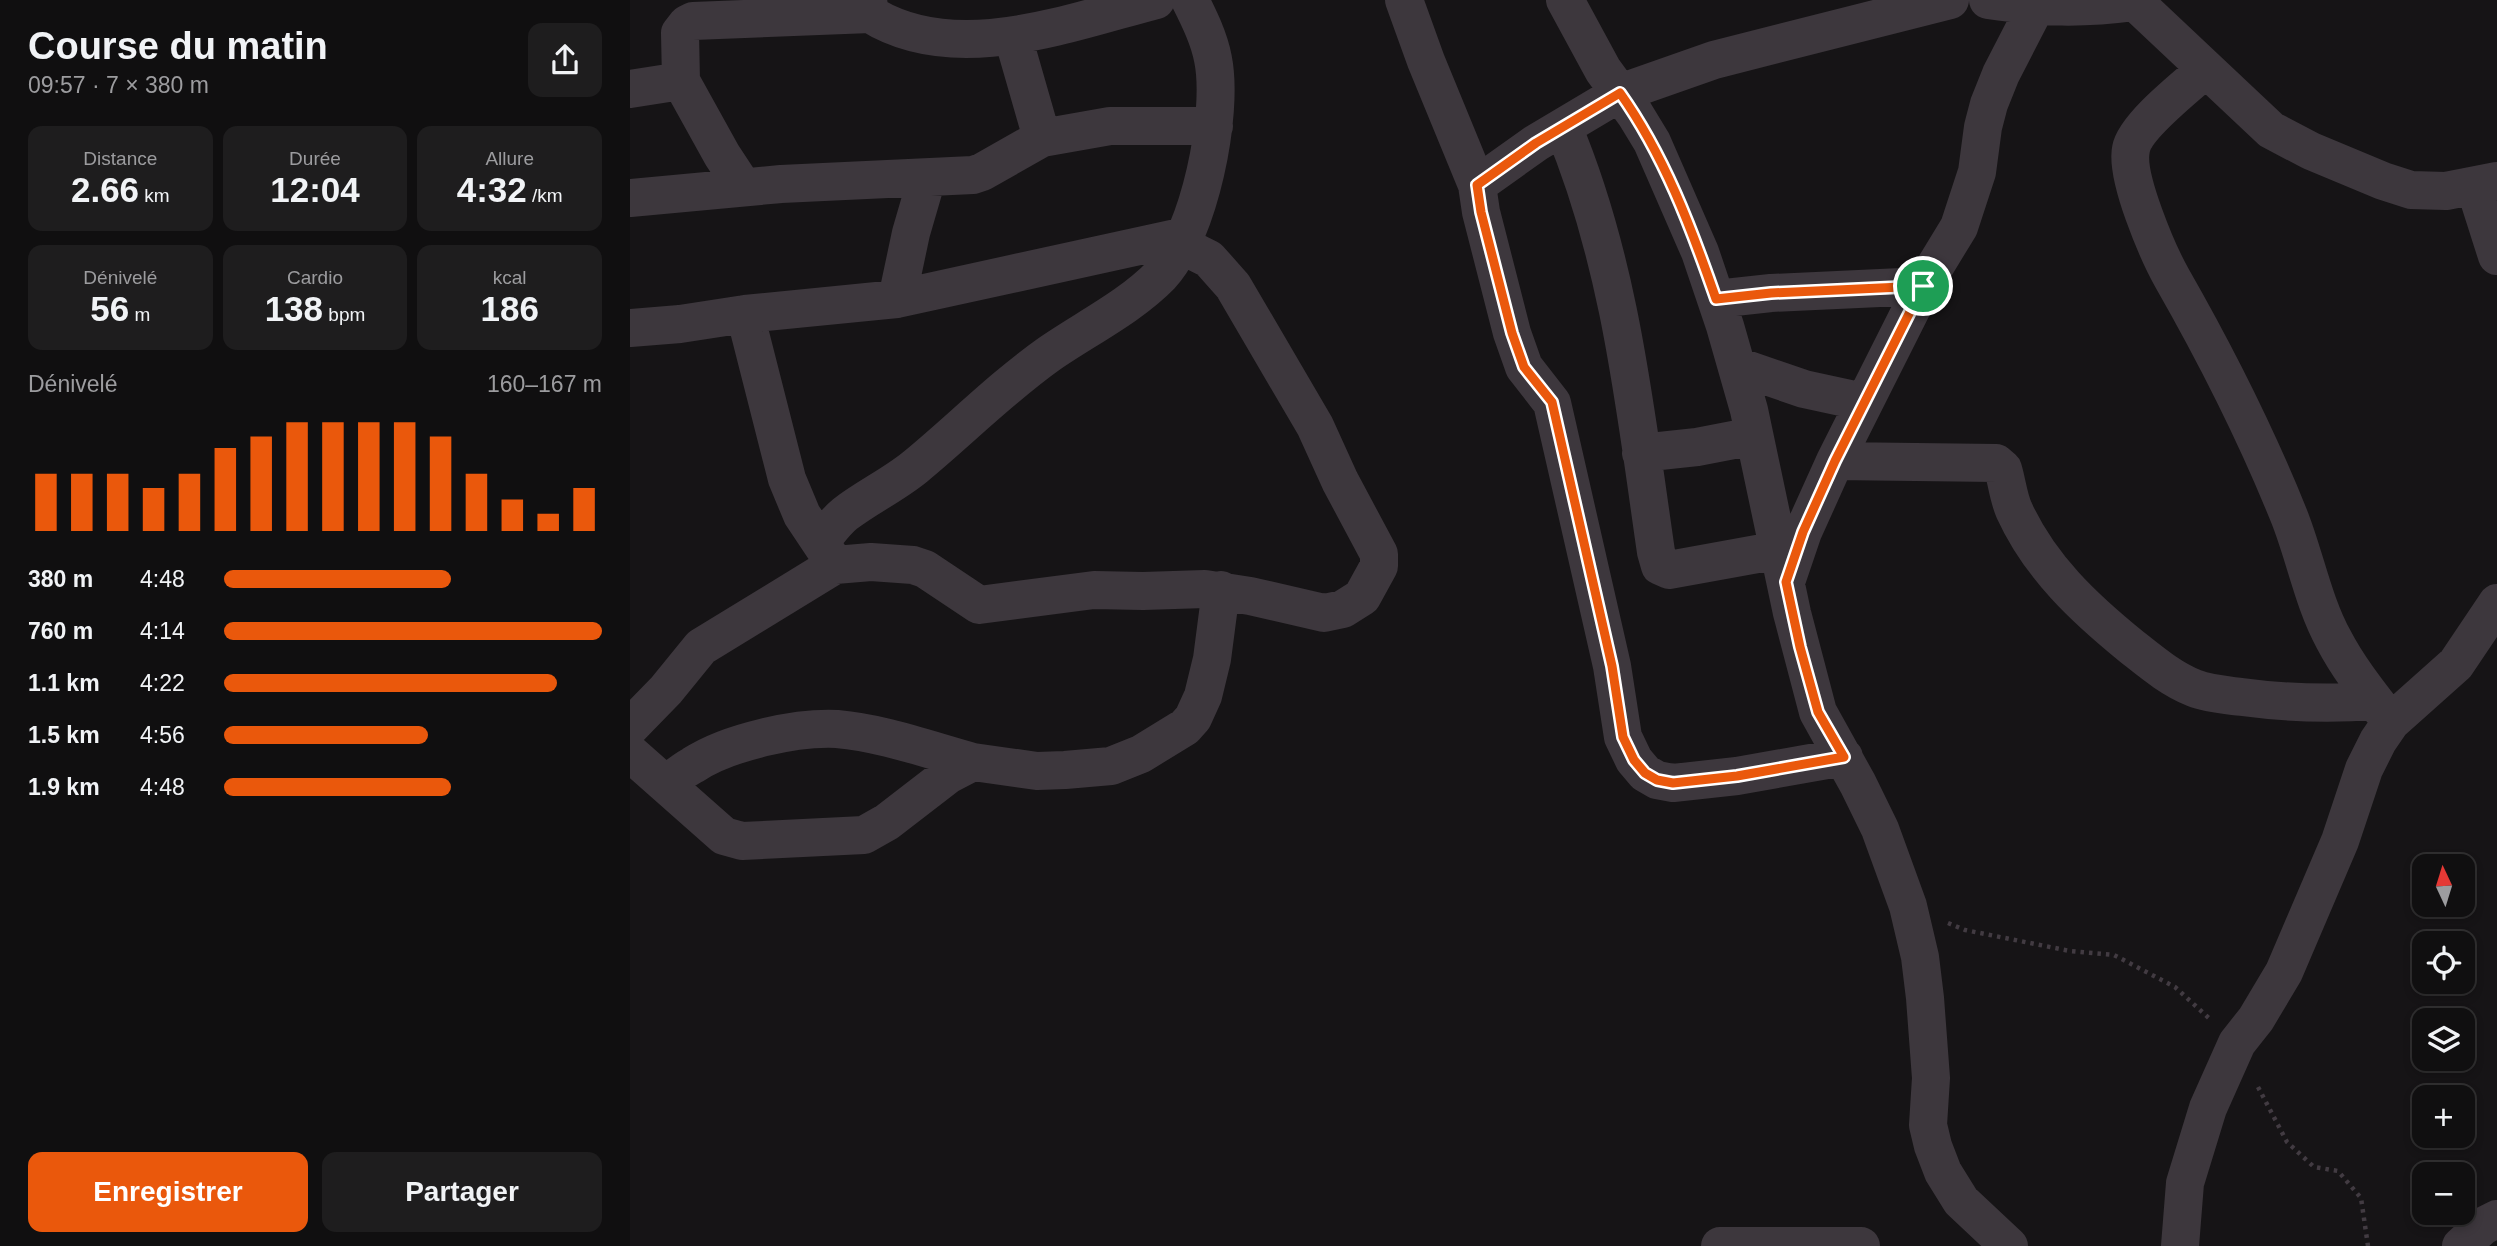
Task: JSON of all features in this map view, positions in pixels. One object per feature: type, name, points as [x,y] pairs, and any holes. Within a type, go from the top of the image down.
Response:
[{"type":"street","points":[[743,187],[722,156],[681,81],[680,33],[693,21],[869,7],[902,30],[950,38],[1013,37],[1156,0]]},
{"type":"street","points":[[630,727],[666,690],[701,647],[828,553],[845,515],[913,469],[1027,369],[1137,296],[1159,276],[1183,242],[1196,209],[1214,126],[1217,98],[1213,58],[1202,22],[1190,0]]},
{"type":"street","points":[[1404,0],[1477,185],[1481,212],[1512,333],[1524,367],[1552,402],[1606,638],[1623,737],[1634,760],[1645,773],[1657,780],[1673,783],[1737,776],[1844,757]]},
{"type":"street","points":[[1565,0],[1603,70],[1652,142],[1676,195],[1716,299],[1737,366],[1800,647],[1818,712],[1844,757],[1889,850],[1908,906],[1926,998],[1931,1078],[1928,1125],[1933,1146],[1943,1172],[1961,1201],[2009,1246]]},
{"type":"street","points":[[1477,185],[1536,143],[1620,93],[1714,60],[1950,0]]},
{"type":"street","points":[[1782,566],[1803,532],[1835,461],[1923,286],[1959,227],[1978,172],[1983,127],[2001,74],[2010,2],[2091,8],[2138,1],[2270,130],[2311,151],[2411,190],[2446,191],[2486,184],[2497,256]]},
{"type":"street","points":[[1013,37],[1042,138]]},
{"type":"street","points":[[2180,1246],[2185,1183],[2200,1129],[2237,1043],[2256,1019],[2284,972],[2340,841],[2364,769],[2378,741],[2383,712],[2332,637],[2298,537],[2276,484],[2244,414],[2166,267],[2141,206],[2130,165],[2133,142],[2151,119],[2206,69]]},
{"type":"street","points":[[630,89],[681,81]]},
{"type":"street","points":[[630,198],[743,187],[880,178],[928,178],[982,172],[1042,138],[1110,126],[1214,126]]},
{"type":"street","points":[[1563,127],[1589,194],[1625,339],[1656,552],[1663,569],[1782,566]]},
{"type":"street","points":[[897,299],[911,233],[928,178]]},
{"type":"street","points":[[630,328],[745,314],[897,299],[1183,242],[1209,259],[1233,286],[1315,426],[1340,481],[1379,554],[1379,566],[1362,597],[1343,609],[1324,612],[1221,590],[1094,590],[979,604],[925,569],[914,565],[871,562],[828,553],[802,515],[787,479],[745,314]]},
{"type":"street","points":[[1716,299],[1771,293],[1923,286]]},
{"type":"street","points":[[1737,366],[1804,389],[1864,402]]},
{"type":"street","points":[[1641,453],[1697,447],[1754,436]]},
{"type":"street","points":[[1835,461],[1996,463],[2003,469],[2014,511],[2037,550],[2060,581],[2083,606],[2155,665],[2182,682],[2204,691],[2263,700],[2342,703],[2383,712],[2456,664],[2497,603]]},
{"type":"street","points":[[667,784],[695,763],[733,747],[770,735],[811,730],[838,729],[867,734],[930,748],[973,762],[1037,771],[1111,766],[1141,754],[1185,727],[1193,718],[1212,659],[1221,590]]},
{"type":"street","points":[[630,752],[724,836],[742,841],[864,835],[887,822],[934,784],[973,762]]},
{"type":"street","points":[[2461,1246],[2483,1226],[2497,1219]]},
{"type":"street","points":[[1720,1246],[1861,1246]]},
{"type":"path","points":[[1908,906],[1965,930],[2070,951],[2114,955],[2175,987],[2237,1043],[2263,1100],[2287,1142],[2314,1167],[2338,1171],[2361,1198],[2368,1246]]},
{"type":"route","points":[[1620,93],[1652,142],[1700,252],[1716,299],[1771,293],[1923,286],[1835,461],[1803,532],[1786,582],[1818,712],[1844,757],[1737,776],[1673,783],[1657,780],[1645,773],[1634,760],[1623,737],[1598,597],[1552,402],[1524,367],[1512,333],[1481,212],[1477,185],[1536,143],[1620,93]]}]
